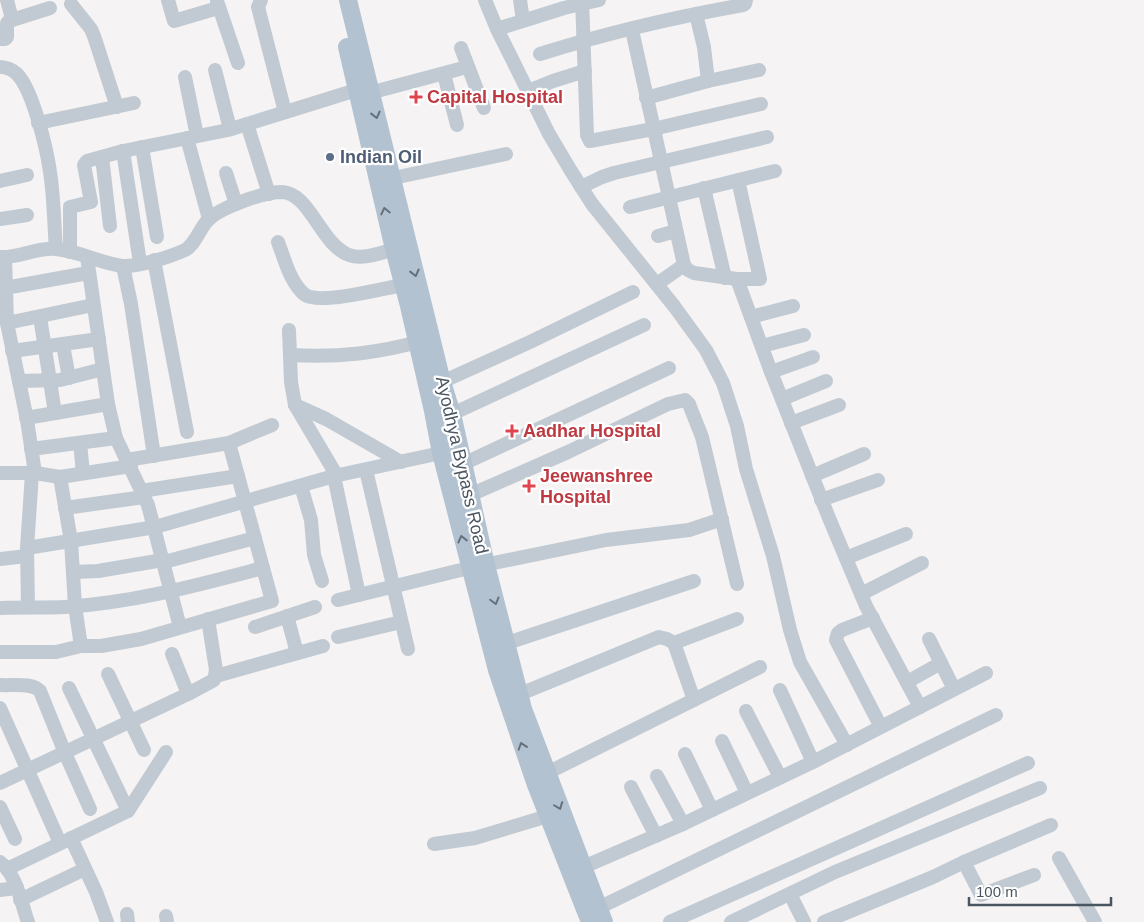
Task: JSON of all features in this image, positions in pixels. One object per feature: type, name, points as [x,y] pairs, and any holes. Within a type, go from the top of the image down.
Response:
[{"type":"main road","name":"Ayodhya Bypass Road","points":[[336,0],[364,91]]},
{"type":"main road","name":"Ayodhya Bypass Road","points":[[348,0],[364,91],[435,386],[441,453],[478,567],[507,643],[523,709],[547,773],[577,870],[595,916]]},
{"type":"main road","name":"Ayodhya Bypass Road","points":[[385,180],[394,250],[403,284],[424,341]]},
{"type":"main road","name":"Ayodhya Bypass Road","points":[[435,386],[452,414],[470,496],[478,567],[497,670],[548,816],[577,870]]},
{"type":"street","points":[[7,0],[12,19]]},
{"type":"street","points":[[168,0],[174,21],[217,4],[238,63]]},
{"type":"street","points":[[261,0],[258,7],[285,112]]},
{"type":"street","points":[[485,0],[497,29],[549,134],[581,187],[592,204],[657,284],[706,350],[722,383],[738,426],[746,469],[773,556],[790,630],[800,662],[847,746]]},
{"type":"street","points":[[520,0],[523,20]]},
{"type":"street","points":[[497,29],[582,2],[599,0]]},
{"type":"street","points":[[540,54],[584,40],[743,5],[746,0]]},
{"type":"street","points":[[582,2],[587,135],[590,141],[653,129],[762,104]]},
{"type":"street","points":[[71,4],[91,29],[117,107]]},
{"type":"street","points":[[0,39],[5,39],[7,36],[7,24],[12,19],[50,8]]},
{"type":"street","points":[[696,14],[704,47],[708,81]]},
{"type":"street","points":[[632,30],[668,197],[684,265],[688,270],[694,273],[731,278],[760,279],[738,180]]},
{"type":"street","points":[[461,48],[484,108]]},
{"type":"street","points":[[0,67],[16,73],[22,81],[38,123],[50,173],[56,249]]},
{"type":"street","points":[[70,252],[70,207],[92,202],[84,165],[87,161],[122,151],[230,129],[364,91],[444,74],[467,67]]},
{"type":"street","points":[[215,70],[230,129]]},
{"type":"street","points":[[646,98],[708,81],[759,70]]},
{"type":"street","points":[[528,91],[585,71]]},
{"type":"street","points":[[444,74],[457,125]]},
{"type":"street","points":[[185,77],[192,136],[209,219]]},
{"type":"street","points":[[38,123],[134,103]]},
{"type":"street","points":[[247,124],[269,194]]},
{"type":"street","points":[[581,187],[602,177],[660,161],[767,137]]},
{"type":"street","points":[[142,147],[157,237]]},
{"type":"street","points":[[122,151],[140,263]]},
{"type":"street","points":[[385,180],[506,154]]},
{"type":"street","points":[[102,157],[110,226]]},
{"type":"street","points":[[630,207],[775,171]]},
{"type":"street","points":[[226,174],[236,204]]},
{"type":"street","points":[[0,181],[27,175]]},
{"type":"street","points":[[704,188],[731,278],[751,317],[791,423],[846,558],[861,594],[920,707]]},
{"type":"street","points":[[28,607],[27,552],[33,474],[26,418],[7,323],[2,257],[56,249],[123,266],[154,260],[187,249],[209,219],[236,204],[282,192],[292,194],[334,246],[349,255],[363,256],[394,250]]},
{"type":"street","points":[[0,219],[27,215]]},
{"type":"street","points":[[658,236],[676,231]]},
{"type":"street","points":[[278,242],[293,278],[302,292],[310,298],[334,298],[403,284]]},
{"type":"street","points":[[87,257],[108,404],[116,438],[143,494],[155,527],[180,627]]},
{"type":"street","points":[[154,260],[187,432]]},
{"type":"street","points":[[657,284],[684,265]]},
{"type":"street","points":[[123,266],[131,304],[154,456]]},
{"type":"street","points":[[5,288],[88,273]]},
{"type":"street","points":[[435,386],[633,292]]},
{"type":"street","points":[[7,323],[93,305]]},
{"type":"street","points":[[751,317],[793,306]]},
{"type":"street","points":[[40,317],[55,413]]},
{"type":"street","points":[[452,414],[644,325]]},
{"type":"street","points":[[289,330],[291,382],[296,405],[336,476],[359,595]]},
{"type":"street","points":[[762,346],[804,335]]},
{"type":"street","points":[[12,351],[99,339]]},
{"type":"street","points":[[290,355],[322,357],[355,355],[424,341]]},
{"type":"street","points":[[63,345],[69,378]]},
{"type":"street","points":[[771,372],[813,357]]},
{"type":"street","points":[[463,464],[668,368]]},
{"type":"street","points":[[19,381],[69,378],[103,370]]},
{"type":"street","points":[[782,399],[826,381]]},
{"type":"street","points":[[470,496],[668,404],[685,400],[702,438],[737,584]]},
{"type":"street","points":[[26,418],[108,404]]},
{"type":"street","points":[[296,405],[326,419],[401,462]]},
{"type":"street","points":[[791,423],[839,405]]},
{"type":"street","points":[[0,473],[60,477],[83,473],[154,456],[229,443],[272,425]]},
{"type":"street","points":[[31,450],[116,438]]},
{"type":"street","points":[[80,443],[83,473]]},
{"type":"street","points":[[0,652],[56,652],[81,646],[101,646],[141,639],[272,601],[229,443]]},
{"type":"street","points":[[0,559],[71,540],[155,527],[336,476],[441,453],[459,446]]},
{"type":"street","points":[[812,476],[864,454]]},
{"type":"street","points":[[366,470],[408,650]]},
{"type":"street","points":[[66,508],[238,476]]},
{"type":"street","points":[[60,477],[71,540],[75,606],[81,646]]},
{"type":"street","points":[[822,500],[878,480]]},
{"type":"street","points":[[302,486],[312,520],[314,555],[322,582]]},
{"type":"street","points":[[338,600],[394,585],[606,540],[689,530],[722,519]]},
{"type":"street","points":[[846,558],[906,534]]},
{"type":"street","points":[[74,572],[98,571],[163,561],[255,538]]},
{"type":"street","points":[[861,594],[922,563]]},
{"type":"street","points":[[0,608],[75,606],[171,592],[263,568]]},
{"type":"street","points":[[507,643],[694,581]]},
{"type":"street","points":[[255,626],[316,607]]},
{"type":"street","points":[[287,616],[297,653]]},
{"type":"street","points":[[873,618],[842,630],[838,633],[836,640],[881,727]]},
{"type":"street","points":[[208,619],[216,676]]},
{"type":"street","points":[[674,643],[737,619]]},
{"type":"street","points":[[338,637],[402,622]]},
{"type":"street","points":[[520,694],[659,637],[674,643],[694,700]]},
{"type":"street","points":[[929,639],[954,689]]},
{"type":"street","points":[[0,783],[188,694],[210,682],[216,676],[322,646]]},
{"type":"street","points":[[172,654],[188,694]]},
{"type":"street","points":[[907,682],[941,663]]},
{"type":"street","points":[[547,773],[760,667]]},
{"type":"street","points":[[577,870],[683,824],[847,746],[986,673]]},
{"type":"street","points":[[108,674],[144,750]]},
{"type":"street","points":[[0,685],[37,688],[40,691],[90,809]]},
{"type":"street","points":[[69,688],[128,811]]},
{"type":"street","points":[[780,690],[813,762]]},
{"type":"street","points":[[0,708],[28,770],[66,840],[85,869],[107,922]]},
{"type":"street","points":[[746,711],[780,777]]},
{"type":"street","points":[[595,916],[996,715]]},
{"type":"street","points":[[722,741],[748,793]]},
{"type":"street","points":[[28,922],[19,894],[4,866],[128,811],[166,752]]},
{"type":"street","points":[[685,754],[712,810]]},
{"type":"street","points":[[670,922],[1028,763]]},
{"type":"street","points":[[656,776],[683,824]]},
{"type":"street","points":[[631,787],[656,836]]},
{"type":"street","points":[[731,922],[834,872],[1040,788]]},
{"type":"street","points":[[0,807],[15,839]]},
{"type":"street","points":[[434,844],[475,838],[548,816]]},
{"type":"street","points":[[824,922],[1051,825]]},
{"type":"street","points":[[1059,858],[1095,922]]},
{"type":"street","points":[[964,862],[981,895],[1034,875]]},
{"type":"street","points":[[0,890],[19,894],[85,869]]},
{"type":"street","points":[[790,894],[804,922]]},
{"type":"place","name":"Capital Hospital","points":[[416,97]]},
{"type":"place","name":"Indian Oil","points":[[330,157]]},
{"type":"place","name":"Aadhar Hospital","points":[[512,431]]},
{"type":"place","name":"Jeewanshree Hospital","points":[[529,486]]}]
